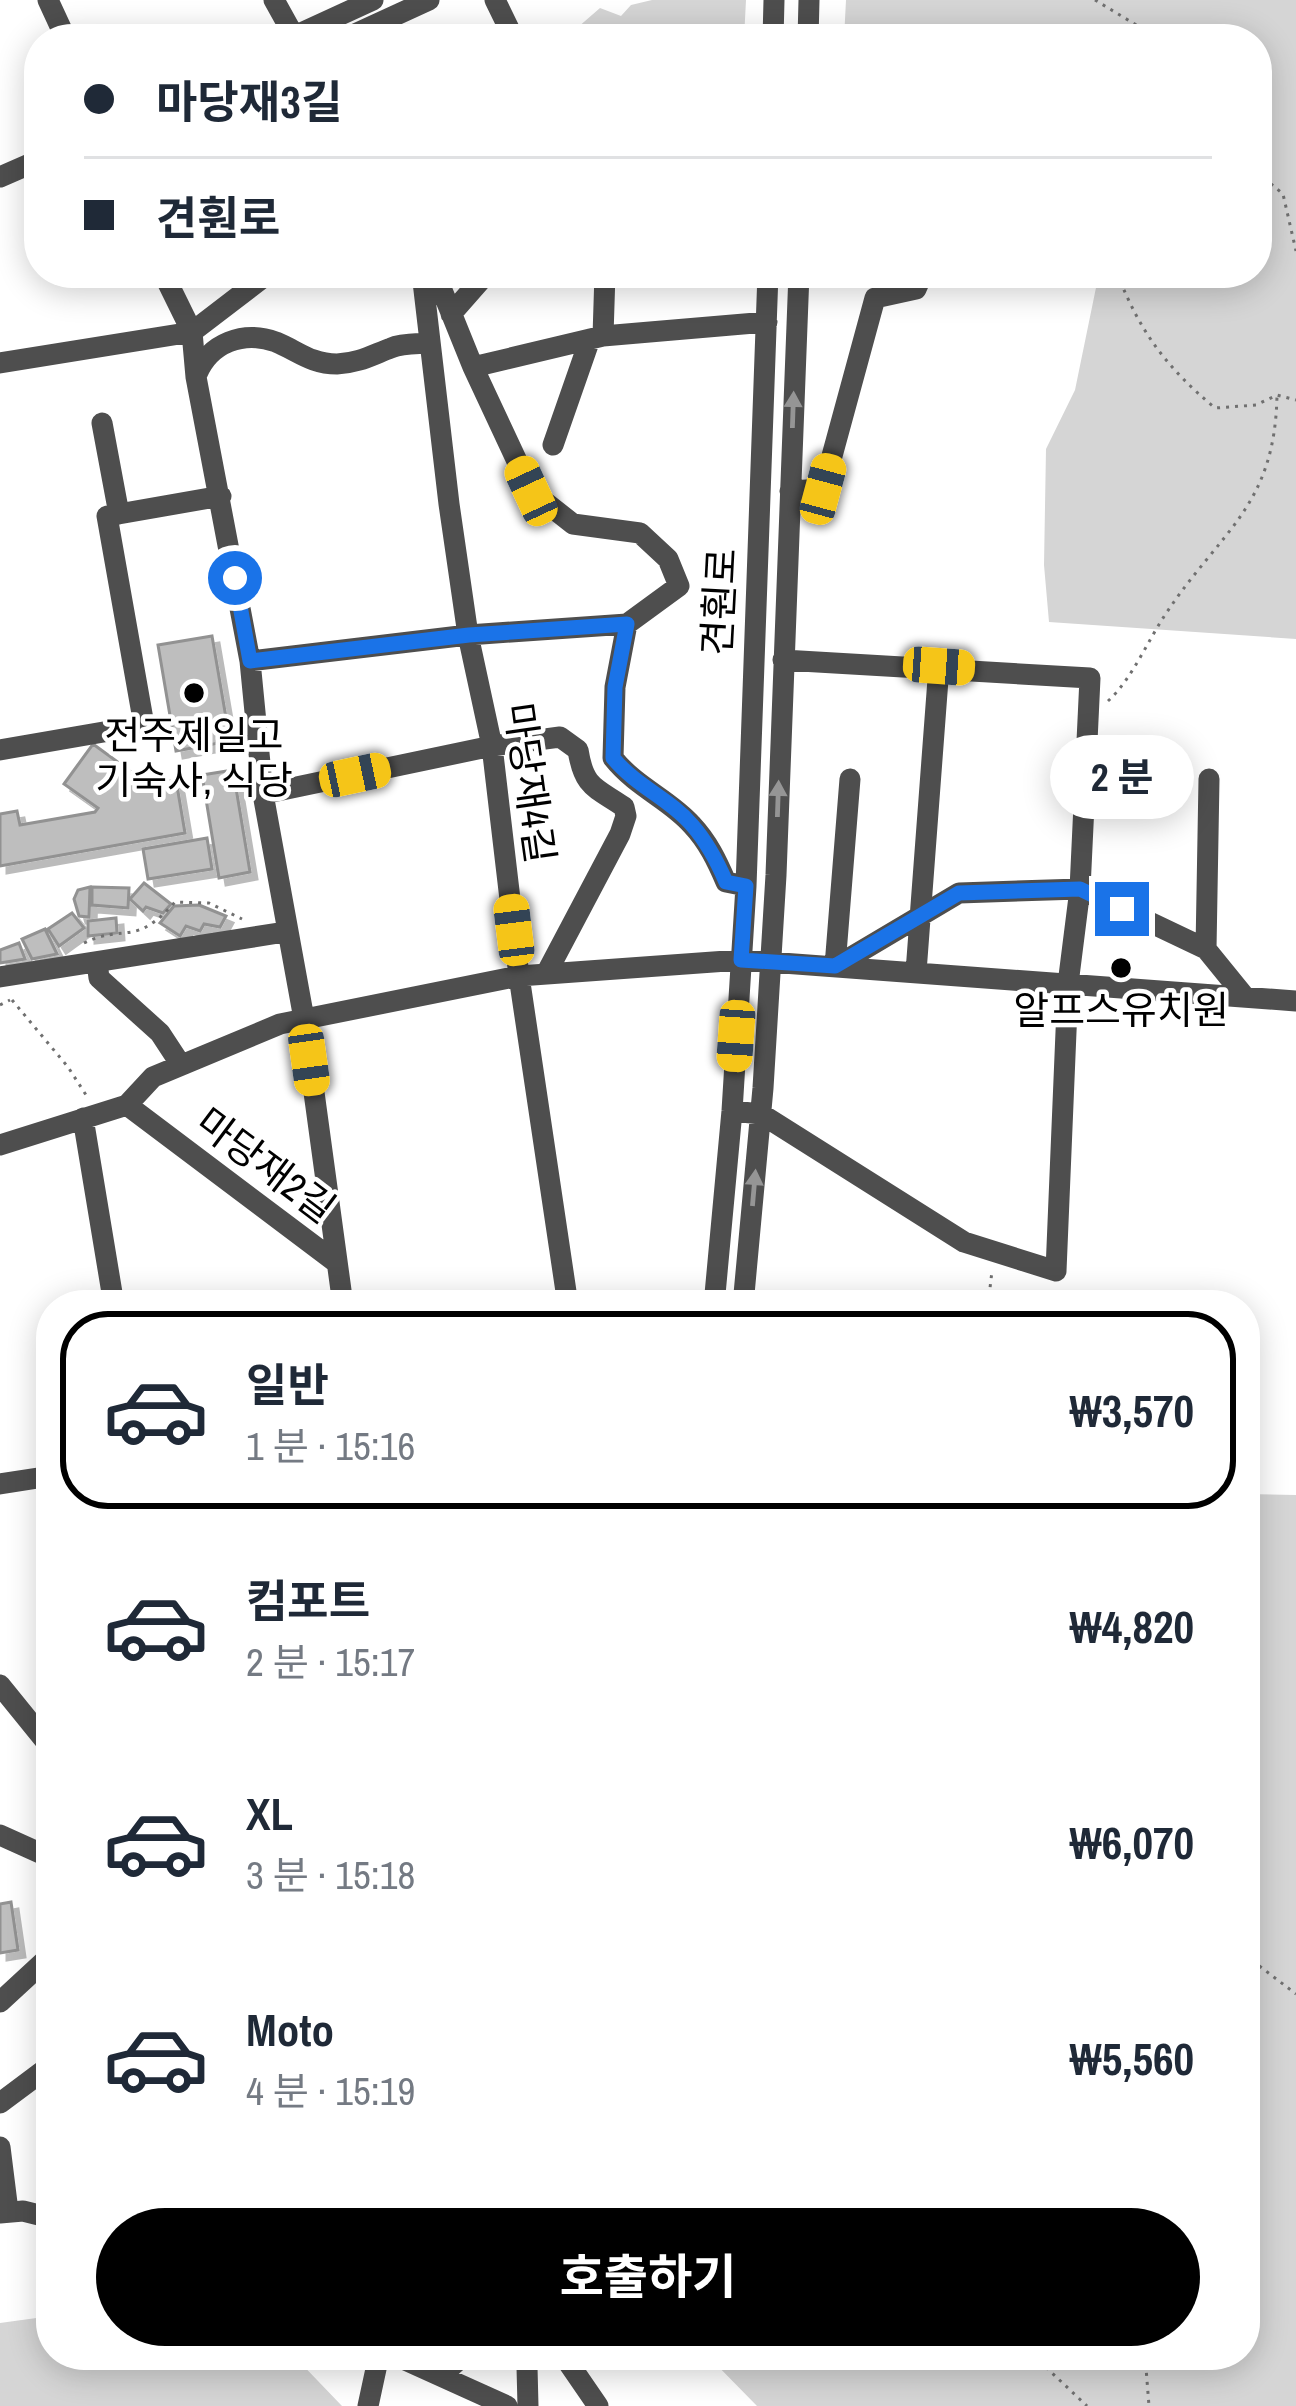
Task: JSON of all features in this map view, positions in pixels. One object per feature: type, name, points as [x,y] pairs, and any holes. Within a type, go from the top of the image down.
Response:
[{"type":"street","points":[[321,24],[373,0]]},
{"type":"street","points":[[377,24],[429,0]]},
{"type":"street","points":[[0,750],[144,724],[107,516],[220,496],[196,377],[192,332],[171,288]]},
{"type":"street","points":[[0,363],[192,332],[249,288]]},
{"type":"street","name":"마당재4길","points":[[424,288],[469,635],[492,746],[519,976],[566,1290]]},
{"type":"street","points":[[250,661],[469,635],[627,624],[679,586],[668,559],[640,533],[573,524],[531,491],[441,288]]},
{"type":"street","points":[[452,314],[474,288]]},
{"type":"street","points":[[553,445],[596,338],[603,288]]},
{"type":"street","name":"견훤로","points":[[715,1290],[746,886],[768,288]]},
{"type":"street","name":"견훤로","points":[[744,1290],[776,875],[798,288]]},
{"type":"street","points":[[790,491],[823,489],[875,298],[917,288]]},
{"type":"street","points":[[473,367],[596,338],[767,322]]},
{"type":"street","points":[[196,377],[206,354],[230,341],[273,341],[323,364],[371,359],[394,346],[429,343]]},
{"type":"street","points":[[102,423],[118,514]]},
{"type":"street","name":"마당재2길","points":[[220,496],[250,661],[263,794],[304,1019],[337,1263]]},
{"type":"street","points":[[627,624],[615,687],[613,758],[631,780],[690,822],[713,853],[726,882],[746,886]]},
{"type":"street","name":"견훤로","points":[[782,660],[1090,678],[1089,710]]},
{"type":"street","points":[[916,972],[939,666]]},
{"type":"street","points":[[732,1111],[761,1114],[964,1242],[1056,1271],[1068,983],[1080,889],[1089,710]]},
{"type":"street","points":[[263,794],[492,746],[560,737],[578,750],[581,772],[593,790],[624,807],[626,816],[546,974]]},
{"type":"street","points":[[835,966],[850,778]]},
{"type":"street","points":[[1206,949],[1209,778]]},
{"type":"street","points":[[835,966],[959,893],[1080,889],[1206,949],[1245,997]]},
{"type":"street","points":[[0,977],[286,932]]},
{"type":"street","points":[[741,960],[1296,1000]]},
{"type":"street","name":"마당재2길","points":[[0,1145],[127,1105],[153,1076],[280,1024],[519,976],[741,960]]},
{"type":"street","name":"마당재2길","points":[[97,962],[99,978],[160,1033],[181,1065]]},
{"type":"street","name":"마당재2길","points":[[127,1105],[337,1263]]},
{"type":"street","points":[[89,1116],[111,1290]]},
{"type":"street","points":[[337,1263],[341,1290]]},
{"type":"street","points":[[0,1484],[36,1478]]},
{"type":"street","points":[[0,1685],[36,1729]]},
{"type":"street","points":[[0,1835],[36,1851]]},
{"type":"street","points":[[0,2002],[36,1969]]},
{"type":"street","points":[[0,2103],[36,2077]]},
{"type":"street","points":[[0,2147],[4,2212],[36,2216]]},
{"type":"street","points":[[368,2406],[376,2370]]},
{"type":"street","points":[[430,2370],[507,2406]]},
{"type":"street","points":[[442,2375],[448,2370]]},
{"type":"street","points":[[526,2370],[528,2406]]},
{"type":"street","points":[[573,2370],[598,2406]]},
{"type":"path","points":[[1095,0],[1136,24]]},
{"type":"path","points":[[1272,185],[1283,194],[1296,251]]},
{"type":"path","points":[[1123,288],[1134,317],[1178,377],[1215,407],[1256,405],[1277,395],[1296,400]]},
{"type":"path","points":[[1089,710],[1112,699],[1165,614],[1234,529],[1266,475],[1277,439],[1277,395]]},
{"type":"path","points":[[56,968],[57,959],[90,939],[137,933],[155,925],[176,902],[209,903],[242,916],[245,938]]},
{"type":"path","points":[[0,1005],[11,1000],[68,1067],[89,1116]]},
{"type":"path","points":[[990,1290],[995,1252]]},
{"type":"path","points":[[1260,1966],[1296,1994]]},
{"type":"path","points":[[1049,2370],[1087,2406]]},
{"type":"path","points":[[1146,2370],[1149,2406]]},
{"type":"shaded area","points":[[652,0],[746,0],[745,24],[582,24],[600,8],[621,16],[631,5]]},
{"type":"shaded area","points":[[846,0],[1296,0],[1296,639],[1049,622],[1044,565],[1046,449],[1075,390],[1096,288],[1272,288],[1272,24],[845,24]]},
{"type":"shaded area","points":[[1260,1494],[1296,1495],[1296,2406],[757,2406],[722,2370],[1260,2370]]},
{"type":"shaded area","points":[[36,2318],[36,2370],[307,2370],[342,2406],[0,2406],[0,2323]]},
{"type":"building","name":"전주제일고 기숙사, 식당","points":[[212,636],[230,741],[176,751],[158,645]]},
{"type":"building","points":[[93,744],[130,771],[125,777],[139,786],[176,780],[185,833],[0,866],[0,814],[17,811],[20,825],[95,812],[98,808],[64,784]]},
{"type":"building","points":[[233,770],[250,872],[219,878],[202,775]]},
{"type":"building","points":[[207,838],[212,869],[148,879],[143,849]]},
{"type":"building","points":[[144,883],[171,904],[163,913],[146,907],[143,911],[130,899]]},
{"type":"building","points":[[90,887],[89,917],[79,916],[74,899],[78,890]]},
{"type":"building","points":[[92,887],[129,888],[128,908],[92,905]]},
{"type":"building","points":[[199,905],[226,916],[220,927],[204,924],[200,931],[186,926],[180,936],[160,923],[174,906]]},
{"type":"building","points":[[72,913],[84,928],[59,946],[48,929]]},
{"type":"building","points":[[116,918],[117,933],[88,936],[88,921]]},
{"type":"building","points":[[45,929],[57,954],[32,959],[22,939]]},
{"type":"building","points":[[19,943],[25,959],[0,963],[0,950]]},
{"type":"building","points":[[11,1902],[18,1950],[0,1953],[0,1904]]},
{"type":"building","points":[[11,1902],[18,1950],[0,1953],[0,1904]]},
{"type":"place","name":"전주제일고 기숙사, 식당","points":[[194,693]]},
{"type":"place","name":"알프스유치원","points":[[1121,968]]},
{"type":"route","points":[[235,578],[250,661],[469,635],[627,624],[615,687],[613,758],[631,780],[690,822],[713,853],[726,882],[746,886],[741,960],[835,966],[959,893],[1080,889],[1122,909]]}]
